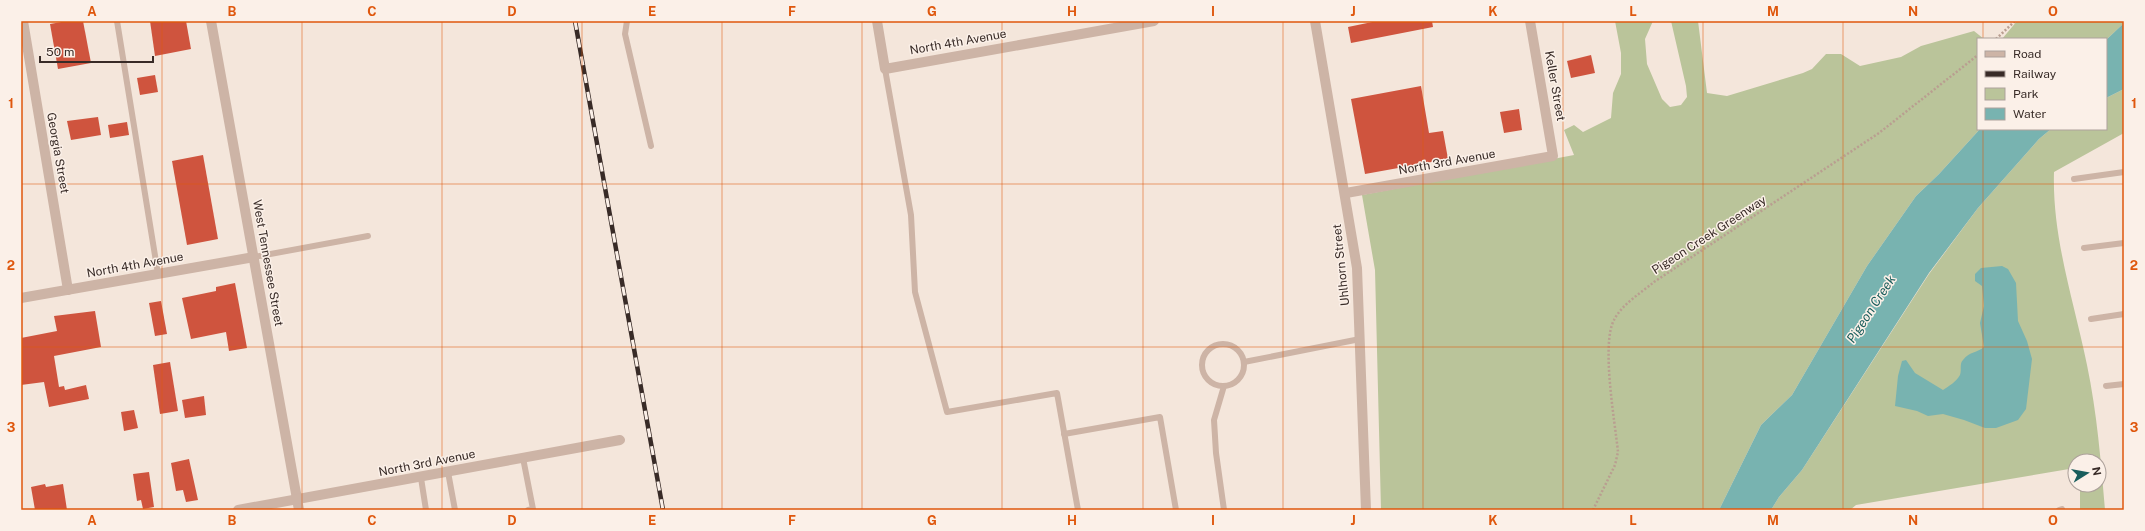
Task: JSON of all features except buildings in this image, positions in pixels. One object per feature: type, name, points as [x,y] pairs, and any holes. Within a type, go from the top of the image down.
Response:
[{"type":"street","name":"Georgia Street","points":[[22,21],[68,290]]},
{"type":"street","name":"West Tennessee Street","points":[[211,21],[298,505]]},
{"type":"street","points":[[877,21],[885,69]]},
{"type":"street","name":"North 4th Avenue","points":[[885,69],[1098,25],[1154,21]]},
{"type":"street","name":"Uhlhorn Street","points":[[1315,21],[1346,193],[1357,268],[1366,510]]},
{"type":"street","name":"Keller Street","points":[[1530,21],[1553,156]]},
{"type":"street","name":"North 3rd Avenue","points":[[1346,193],[1553,156]]},
{"type":"street","name":"North 4th Avenue","points":[[21,298],[254,257]]},
{"type":"street","name":"North 3rd Avenue","points":[[238,510],[298,505],[448,472],[620,440]]},
{"type":"lane","points":[[117,21],[158,274]]},
{"type":"lane","points":[[627,21],[625,34],[650,146]]},
{"type":"lane","points":[[885,69],[911,215],[915,292],[947,412],[1057,393],[1078,510]]},
{"type":"lane","points":[[2074,179],[2124,172]]},
{"type":"lane","points":[[254,257],[368,236]]},
{"type":"lane","points":[[2084,248],[2124,243]]},
{"type":"lane","points":[[2091,318],[2124,314]]},
{"type":"lane","points":[[1244,362],[1360,339]]},
{"type":"lane","points":[[1220,344],[1233,346],[1239,350],[1244,362],[1244,371],[1240,378],[1235,383],[1224,386],[1214,384],[1204,375],[1202,362],[1208,350],[1220,344]]},
{"type":"lane","points":[[2106,386],[2124,384]]},
{"type":"lane","points":[[1224,386],[1214,420],[1216,452],[1224,510]]},
{"type":"lane","points":[[1064,434],[1160,417],[1176,510]]},
{"type":"lane","points":[[523,458],[533,509],[528,510]]},
{"type":"lane","points":[[448,472],[455,510]]},
{"type":"lane","points":[[421,478],[426,510]]},
{"type":"path","points":[[1997,38],[2015,21]]},
{"type":"path","name":"Pigeon Creek Greenway","points":[[1593,510],[1615,466],[1618,452],[1609,343],[1614,320],[1621,310],[1654,282],[1879,133],[1977,56]]},
{"type":"green space","points":[[1615,21],[1653,21],[1645,39],[1647,64],[1662,99],[1670,107],[1681,105],[1687,97],[1686,86],[1671,21],[1698,21],[1707,93],[1727,96],[1803,73],[1812,69],[1826,54],[1841,54],[1860,66],[1901,57],[1921,46],[1974,31],[1983,38],[1977,38],[1977,130],[1979,130],[1939,174],[1916,196],[1867,266],[1792,395],[1761,425],[1719,510],[1381,510],[1375,270],[1362,195],[1574,155],[1564,130],[1574,125],[1583,132],[1611,118],[1613,93],[1621,74],[1621,53]]},
{"type":"green space","points":[[2017,21],[2124,21],[2124,23],[2107,39],[2003,38]]},
{"type":"green space","points":[[2124,89],[2124,133],[2054,172],[2056,221],[2090,383],[2099,453],[2067,453],[2067,469],[1856,505],[1850,510],[1771,510],[1779,497],[1802,470],[1929,274],[1978,208],[2039,139],[2050,130],[2107,130],[2107,98]]},
{"type":"green space","points":[[2080,493],[2103,493],[2105,510],[2080,510]]},
{"type":"water","points":[[2124,23],[2124,89],[2107,98],[2107,39]]},
{"type":"water","name":"Pigeon Creek","points":[[1979,130],[2050,130],[2039,139],[1978,208],[1929,273],[1802,470],[1779,497],[1771,510],[1719,510],[1761,425],[1792,395],[1867,266],[1916,196],[1939,174]]},
{"type":"water","points":[[2002,266],[2008,269],[2016,283],[2018,321],[2027,341],[2032,359],[2026,409],[2018,420],[1996,428],[1985,428],[1943,414],[1928,416],[1917,411],[1895,406],[1898,376],[1902,361],[1906,360],[1915,373],[1943,390],[1952,384],[1960,375],[1961,363],[1966,357],[1984,347],[1980,323],[1984,306],[1982,286],[1975,281],[1975,274],[1981,268]]},
{"type":"railway","points":[[575,21],[663,510]]}]
